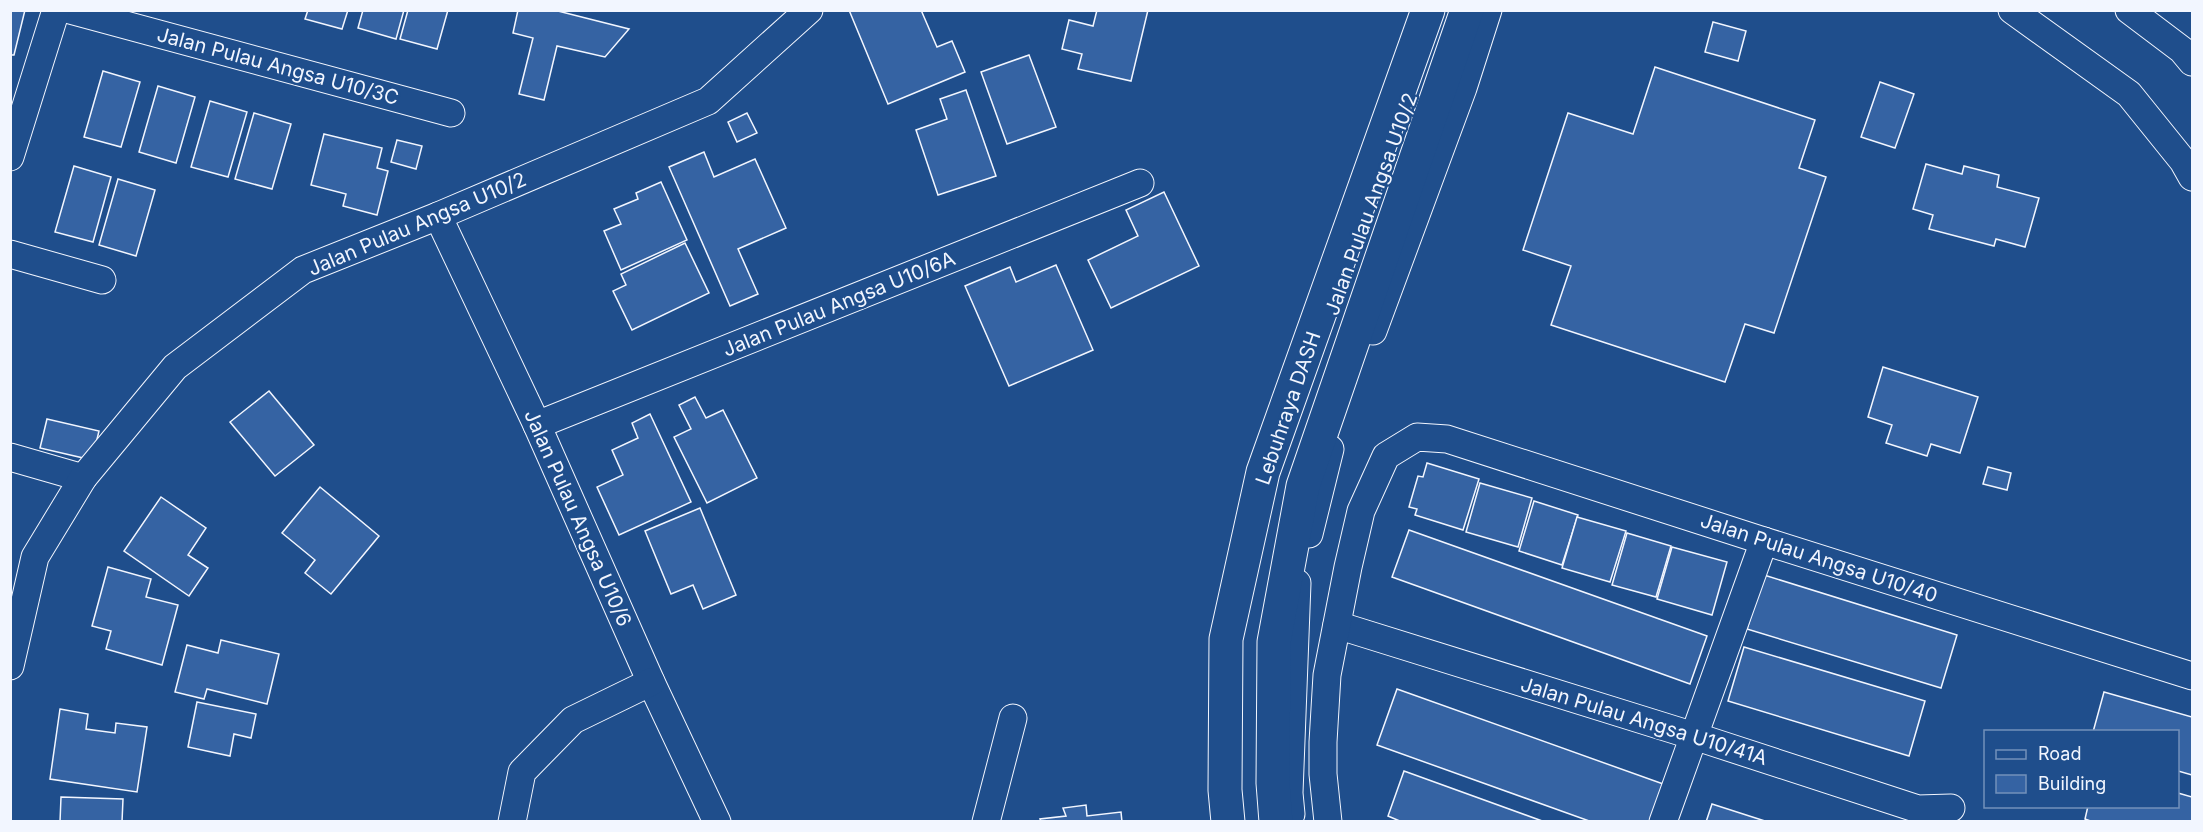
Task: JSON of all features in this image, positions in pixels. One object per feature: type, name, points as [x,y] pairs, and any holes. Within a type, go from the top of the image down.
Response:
[{"type":"highway","name":"Lebuhraya DASH","points":[[1228,822],[1225,790],[1226,639],[1263,472],[1428,10]]},
{"type":"highway","name":"Lebuhraya DASH","points":[[1276,822],[1274,642],[1303,486],[1467,10]]},
{"type":"street","points":[[10,157],[56,10]]},
{"type":"street","name":"Jalan Pulau Angsa U10/3C","points":[[70,10],[451,113]]},
{"type":"street","name":"Jalan Pulau Angsa U10/2","points":[[10,666],[35,557],[83,478],[175,367],[303,270],[438,216],[708,101],[808,10]]},
{"type":"street","name":"Jalan Pulau Angsa U10/2","points":[[1237,822],[1236,642],[1258,537],[1345,270],[1443,10]]},
{"type":"street","points":[[1292,822],[1289,793],[1296,586],[1331,444],[1463,88],[1488,10]]},
{"type":"street","points":[[2012,10],[2129,94],[2183,161],[2193,177]]},
{"type":"street","points":[[2129,10],[2182,50],[2193,62]]},
{"type":"street","name":"Jalan Pulau Angsa U10/6A","points":[[537,426],[1140,183]]},
{"type":"street","name":"Jalan Pulau Angsa U10/6","points":[[438,216],[537,426],[651,682],[717,822]]},
{"type":"street","points":[[10,254],[102,280]]},
{"type":"street","name":"Jalan Pulau Angsa U10/40","points":[[1328,822],[1323,774],[1323,742],[1328,675],[1361,511],[1386,456],[1417,437],[1447,439],[2193,676]]},
{"type":"street","points":[[10,457],[83,478]]},
{"type":"street","points":[[1663,822],[1764,541]]},
{"type":"street","name":"Jalan Pulau Angsa U10/41A","points":[[1337,626],[1694,736],[1918,809],[1951,808]]},
{"type":"street","points":[[512,822],[522,772],[573,720],[651,682]]},
{"type":"street","points":[[986,822],[1013,718]]},
{"type":"building","points":[[10,10],[25,10],[14,55],[10,55]]},
{"type":"building","points":[[308,10],[348,10],[342,29],[305,19]]},
{"type":"building","points":[[363,10],[404,10],[396,39],[358,28]]},
{"type":"building","points":[[408,10],[448,10],[437,49],[400,39]]},
{"type":"building","points":[[518,10],[554,10],[629,29],[605,57],[557,46],[544,100],[519,94],[533,38],[513,33]]},
{"type":"building","points":[[849,10],[921,10],[937,47],[952,41],[965,72],[888,104]]},
{"type":"building","points":[[1097,10],[1148,10],[1131,81],[1078,69],[1082,54],[1062,49],[1069,20],[1093,26]]},
{"type":"building","points":[[1713,22],[1746,31],[1738,61],[1705,52]]},
{"type":"building","points":[[1029,55],[1056,127],[1007,144],[981,72]]},
{"type":"building","points":[[1655,67],[1815,120],[1799,168],[1826,177],[1774,333],[1745,324],[1725,382],[1551,325],[1571,266],[1523,250],[1568,113],[1633,134]]},
{"type":"building","points":[[103,71],[140,82],[121,147],[84,137]]},
{"type":"building","points":[[1880,82],[1914,94],[1895,148],[1861,137]]},
{"type":"building","points":[[158,86],[195,97],[176,163],[139,152]]},
{"type":"building","points":[[966,90],[996,176],[938,195],[916,130],[947,119],[940,99]]},
{"type":"building","points":[[210,101],[247,112],[228,177],[191,167]]},
{"type":"building","points":[[254,113],[291,124],[272,189],[235,179]]},
{"type":"building","points":[[747,113],[757,133],[737,142],[728,122]]},
{"type":"building","points":[[324,134],[382,148],[377,168],[388,171],[377,215],[343,206],[346,194],[311,185]]},
{"type":"building","points":[[397,140],[422,146],[416,169],[391,162]]},
{"type":"building","points":[[704,152],[714,177],[755,159],[786,228],[738,249],[758,294],[730,306],[669,167]]},
{"type":"building","points":[[1926,164],[1962,174],[1964,166],[1999,175],[1997,187],[2039,198],[2025,247],[1996,239],[1994,246],[1929,229],[1933,215],[1913,209]]},
{"type":"building","points":[[74,166],[111,177],[93,242],[55,232]]},
{"type":"building","points":[[118,179],[155,190],[136,256],[99,245]]},
{"type":"building","points":[[661,182],[687,240],[621,270],[604,231],[621,224],[614,209],[638,199],[636,193]]},
{"type":"building","points":[[1164,192],[1199,266],[1111,308],[1088,260],[1138,236],[1126,210]]},
{"type":"building","points":[[685,243],[709,293],[632,330],[613,291],[626,285],[621,274]]},
{"type":"building","points":[[1056,265],[1093,350],[1009,386],[965,286],[1010,267],[1016,282]]},
{"type":"building","points":[[1883,367],[1978,397],[1960,453],[1931,444],[1927,456],[1886,443],[1892,425],[1868,417]]},
{"type":"building","points":[[269,391],[314,445],[275,476],[230,422]]},
{"type":"building","points":[[695,397],[706,418],[723,410],[757,478],[707,503],[674,437],[691,429],[679,405]]},
{"type":"building","points":[[650,414],[691,502],[619,535],[597,487],[623,475],[612,450],[638,438],[632,423]]},
{"type":"building","points":[[47,419],[99,431],[92,460],[40,448]]},
{"type":"building","points":[[1427,463],[1479,479],[1463,530],[1415,515],[1417,509],[1409,507],[1418,476],[1423,477]]},
{"type":"building","points":[[1988,467],[2011,473],[2007,490],[1983,484]]},
{"type":"building","points":[[1480,483],[1532,498],[1518,547],[1466,532]]},
{"type":"building","points":[[320,487],[379,536],[331,594],[305,573],[315,560],[282,533]]},
{"type":"building","points":[[161,497],[206,528],[188,555],[208,568],[189,596],[124,551]]},
{"type":"building","points":[[1534,501],[1578,515],[1562,565],[1519,551]]},
{"type":"building","points":[[700,508],[736,595],[703,609],[693,585],[671,594],[645,531]]},
{"type":"building","points":[[1577,517],[1626,531],[1610,582],[1562,568]]},
{"type":"building","points":[[1409,530],[1707,636],[1690,684],[1392,577]]},
{"type":"building","points":[[1627,533],[1671,546],[1656,597],[1612,585]]},
{"type":"building","points":[[1672,547],[1727,562],[1712,615],[1657,599]]},
{"type":"building","points":[[108,567],[151,579],[146,597],[178,605],[162,665],[106,649],[111,631],[92,626]]},
{"type":"building","points":[[1764,575],[1957,635],[1941,688],[1747,629]]},
{"type":"building","points":[[221,640],[279,654],[267,704],[207,689],[204,699],[175,692],[187,645],[218,653]]},
{"type":"building","points":[[1744,647],[1925,701],[1909,756],[1728,701]]},
{"type":"building","points":[[1397,689],[1666,785],[1653,822],[1592,822],[1377,745]]},
{"type":"building","points":[[2104,692],[2192,717],[2192,775],[2179,771],[2179,730],[2094,730]]},
{"type":"building","points":[[197,702],[256,714],[251,738],[234,734],[230,756],[188,747]]},
{"type":"building","points":[[60,709],[88,714],[86,729],[115,733],[116,723],[147,727],[137,792],[50,779]]},
{"type":"building","points":[[1404,771],[1545,822],[1402,822],[1388,816]]},
{"type":"building","points":[[2179,793],[2192,797],[2192,822],[2093,822],[2085,819],[2088,808],[2179,808]]},
{"type":"building","points":[[61,797],[123,799],[122,822],[60,822]]},
{"type":"building","points":[[1712,804],[1768,822],[1706,822]]},
{"type":"building","points":[[1086,805],[1087,816],[1121,812],[1122,822],[1041,822],[1040,819],[1066,816],[1063,808]]}]
